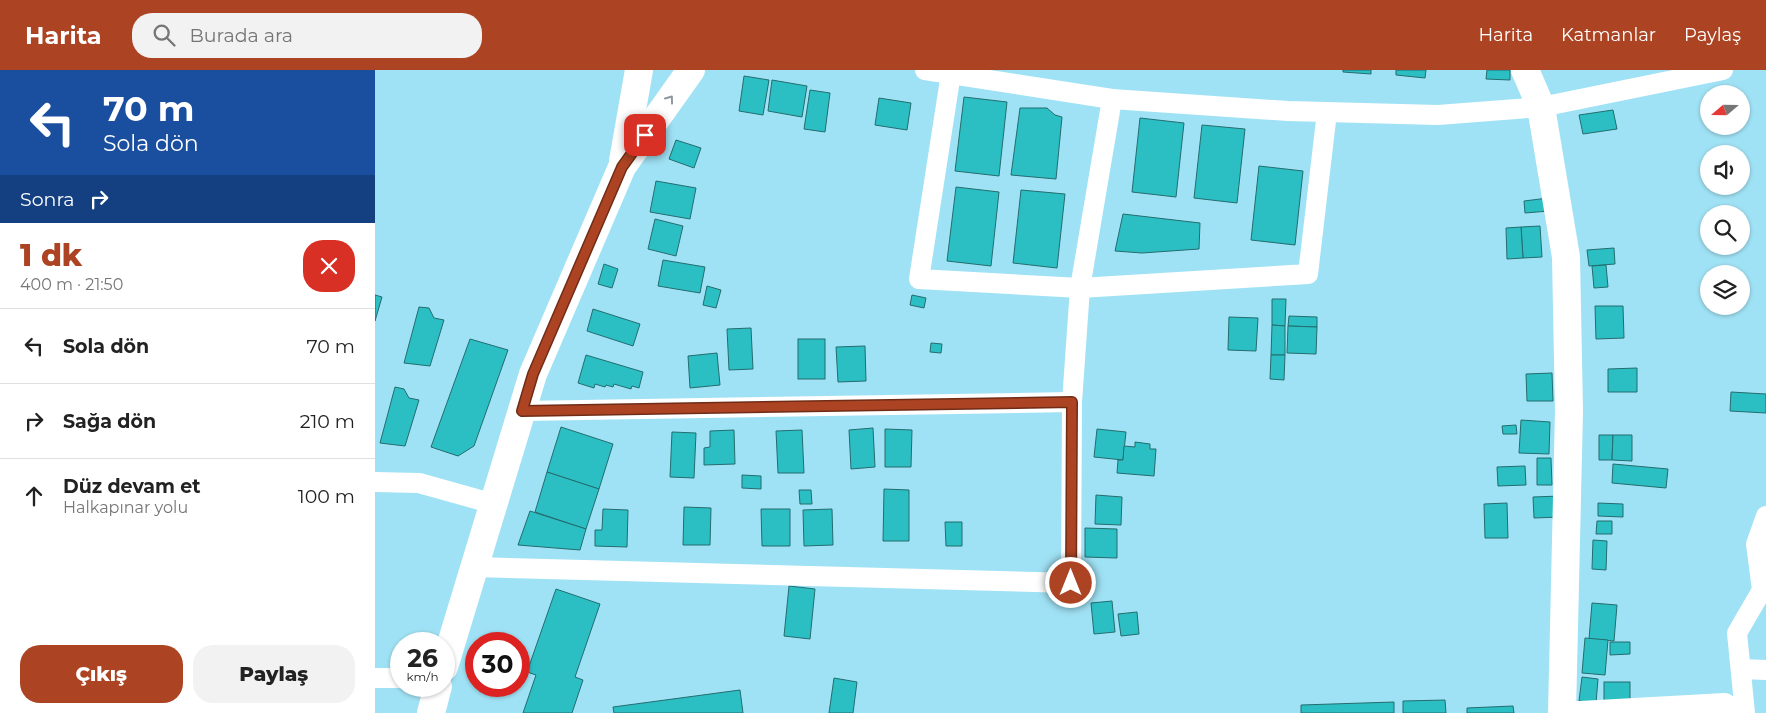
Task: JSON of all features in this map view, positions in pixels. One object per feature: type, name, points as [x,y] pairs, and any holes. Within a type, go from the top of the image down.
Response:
[{"type":"main road","points":[[622,167],[639,70]]},
{"type":"main road","points":[[454,632],[533,374],[622,167],[691,70]]},
{"type":"main road","points":[[1525,70],[1541,107],[1566,257],[1569,411],[1562,713]]},
{"type":"main road","points":[[431,713],[435,697]]},
{"type":"street","points":[[925,70],[1112,99],[1327,112],[1438,115],[1541,107],[1723,70]]},
{"type":"street","points":[[951,73],[919,279],[1080,288],[1308,274],[1327,112]]},
{"type":"street","points":[[474,567],[1071,583],[1072,402],[1080,288],[1112,99]]},
{"type":"street","points":[[522,411],[1072,402]]},
{"type":"street","points":[[375,482],[419,484],[493,504]]},
{"type":"street","points":[[1745,713],[1737,633],[1762,590],[1756,544],[1766,516]]},
{"type":"street","points":[[1741,669],[1766,670]]},
{"type":"street","points":[[375,678],[390,678]]},
{"type":"street","points":[[1562,713],[1725,703],[1741,713]]},
{"type":"building","points":[[1343,70],[1371,70],[1371,74],[1343,72]]},
{"type":"building","points":[[1396,70],[1426,70],[1425,78],[1396,75]]},
{"type":"building","points":[[1487,70],[1510,70],[1510,80],[1486,79]]},
{"type":"building","points":[[744,76],[769,80],[763,115],[739,111]]},
{"type":"building","points":[[772,80],[807,86],[802,117],[768,111]]},
{"type":"building","points":[[810,90],[830,93],[825,132],[804,129]]},
{"type":"building","points":[[964,97],[1007,102],[999,176],[955,171]]},
{"type":"building","points":[[879,98],[911,103],[907,130],[875,125]]},
{"type":"building","points":[[1020,108],[1047,108],[1055,115],[1062,117],[1056,179],[1011,175]]},
{"type":"building","points":[[1613,110],[1617,129],[1583,134],[1579,115]]},
{"type":"building","points":[[1140,118],[1184,123],[1176,197],[1132,192]]},
{"type":"building","points":[[1202,125],[1245,129],[1237,203],[1194,198]]},
{"type":"building","points":[[676,140],[701,148],[694,168],[669,159]]},
{"type":"building","points":[[1259,166],[1303,171],[1295,245],[1251,240]]},
{"type":"building","points":[[656,181],[696,188],[690,219],[650,212]]},
{"type":"building","points":[[956,187],[999,192],[991,266],[947,261]]},
{"type":"building","points":[[1021,190],[1065,194],[1057,268],[1013,263]]},
{"type":"building","points":[[1548,198],[1549,211],[1525,213],[1524,201]]},
{"type":"building","points":[[1123,214],[1200,223],[1199,249],[1142,253],[1115,251]]},
{"type":"building","points":[[655,219],[683,226],[676,256],[648,249]]},
{"type":"building","points":[[1540,226],[1542,257],[1523,258],[1521,227]]},
{"type":"building","points":[[1521,227],[1523,258],[1507,259],[1506,228]]},
{"type":"building","points":[[1614,248],[1615,264],[1589,266],[1587,250]]},
{"type":"building","points":[[663,260],[705,267],[700,293],[658,286]]},
{"type":"building","points":[[604,264],[618,269],[612,288],[598,284]]},
{"type":"building","points":[[1606,265],[1608,287],[1594,288],[1592,266]]},
{"type":"building","points":[[707,286],[721,290],[716,308],[703,305]]},
{"type":"building","points":[[375,295],[382,297],[375,321]]},
{"type":"building","points":[[912,295],[926,298],[924,308],[910,305]]},
{"type":"building","points":[[1272,299],[1286,299],[1285,326],[1272,325]]},
{"type":"building","points":[[1595,306],[1623,306],[1624,338],[1596,339]]},
{"type":"building","points":[[419,307],[429,308],[434,318],[444,320],[430,366],[404,363]]},
{"type":"building","points":[[593,309],[640,324],[633,346],[587,331]]},
{"type":"building","points":[[1289,316],[1317,317],[1317,327],[1288,326]]},
{"type":"building","points":[[1229,317],[1258,318],[1256,351],[1228,350]]},
{"type":"building","points":[[1272,325],[1285,326],[1285,355],[1271,355]]},
{"type":"building","points":[[1288,326],[1317,327],[1316,354],[1287,353]]},
{"type":"building","points":[[751,328],[753,369],[729,370],[727,329]]},
{"type":"building","points":[[470,339],[508,350],[474,446],[458,456],[431,447]]},
{"type":"building","points":[[798,339],[825,339],[825,379],[798,379]]},
{"type":"building","points":[[931,343],[942,344],[941,353],[930,352]]},
{"type":"building","points":[[865,346],[866,381],[838,382],[836,347]]},
{"type":"building","points":[[717,353],[720,385],[690,388],[688,356]]},
{"type":"building","points":[[586,355],[643,372],[639,388],[632,386],[631,389],[614,384],[613,387],[606,385],[605,387],[595,384],[594,388],[578,383]]},
{"type":"building","points":[[1271,355],[1285,355],[1284,380],[1270,379]]},
{"type":"building","points":[[1637,368],[1637,392],[1608,392],[1608,369]]},
{"type":"building","points":[[1552,373],[1553,401],[1527,401],[1526,374]]},
{"type":"building","points":[[395,387],[404,389],[409,398],[419,400],[405,446],[380,443]]},
{"type":"building","points":[[1731,392],[1766,394],[1766,413],[1730,411]]},
{"type":"building","points":[[1521,420],[1550,422],[1549,454],[1519,453]]},
{"type":"building","points":[[1516,425],[1517,434],[1503,434],[1502,426]]},
{"type":"building","points":[[561,427],[613,444],[599,489],[547,472]]},
{"type":"building","points":[[873,428],[875,467],[851,469],[849,430]]},
{"type":"building","points":[[885,429],[912,430],[911,467],[885,467]]},
{"type":"building","points":[[1097,429],[1126,432],[1123,460],[1094,457]]},
{"type":"building","points":[[734,430],[735,464],[704,465],[704,448],[710,447],[710,431]]},
{"type":"building","points":[[802,430],[804,473],[778,473],[776,431]]},
{"type":"building","points":[[672,432],[696,433],[694,478],[670,477]]},
{"type":"building","points":[[1599,435],[1613,435],[1612,460],[1599,460]]},
{"type":"building","points":[[1613,435],[1632,435],[1632,461],[1612,460]]},
{"type":"building","points":[[1135,442],[1150,444],[1150,449],[1156,449],[1154,476],[1117,473],[1118,460],[1123,460],[1124,446],[1135,447]]},
{"type":"building","points":[[1537,458],[1551,458],[1552,485],[1537,485]]},
{"type":"building","points":[[1613,464],[1668,469],[1666,488],[1612,483]]},
{"type":"building","points":[[1525,466],[1526,485],[1498,486],[1497,467]]},
{"type":"building","points":[[547,472],[599,489],[586,529],[535,512]]},
{"type":"building","points":[[742,475],[761,476],[761,489],[742,488]]},
{"type":"building","points":[[884,489],[909,490],[909,541],[883,541]]},
{"type":"building","points":[[799,490],[811,490],[812,504],[800,504]]},
{"type":"building","points":[[1096,495],[1122,497],[1121,525],[1095,524]]},
{"type":"building","points":[[1560,496],[1561,517],[1534,518],[1533,497]]},
{"type":"building","points":[[1507,503],[1508,538],[1485,538],[1484,504]]},
{"type":"building","points":[[1598,503],[1623,504],[1623,517],[1598,516]]},
{"type":"building","points":[[684,507],[711,508],[710,545],[683,545]]},
{"type":"building","points":[[603,509],[628,510],[627,547],[595,546],[595,530],[602,530]]},
{"type":"building","points":[[761,509],[790,509],[790,546],[762,546]]},
{"type":"building","points":[[832,509],[833,545],[804,546],[803,510]]},
{"type":"building","points":[[530,511],[586,529],[580,550],[518,545]]},
{"type":"building","points":[[1597,521],[1612,521],[1612,534],[1596,534]]},
{"type":"building","points":[[945,522],[962,522],[962,546],[946,546]]},
{"type":"building","points":[[1085,528],[1117,529],[1117,558],[1085,557]]},
{"type":"building","points":[[1593,540],[1607,541],[1606,570],[1592,569]]},
{"type":"building","points":[[789,586],[815,589],[810,639],[784,636]]},
{"type":"building","points":[[556,589],[600,604],[575,677],[583,680],[572,713],[523,713],[536,675],[530,673],[530,663]]},
{"type":"building","points":[[1112,601],[1115,632],[1094,634],[1091,603]]},
{"type":"building","points":[[1592,603],[1617,605],[1614,641],[1589,639]]},
{"type":"building","points":[[1137,612],[1139,634],[1121,636],[1118,614]]},
{"type":"building","points":[[1585,638],[1608,640],[1605,675],[1582,673]]},
{"type":"building","points":[[1610,642],[1630,642],[1630,654],[1610,655]]},
{"type":"building","points":[[1582,677],[1598,679],[1596,703],[1579,701]]},
{"type":"building","points":[[834,678],[857,682],[853,713],[829,713]]},
{"type":"building","points":[[1604,682],[1630,682],[1630,702],[1604,702]]},
{"type":"building","points":[[740,690],[743,713],[614,713],[613,707]]},
{"type":"building","points":[[1445,700],[1446,713],[1403,713],[1403,701]]},
{"type":"building","points":[[1394,702],[1394,713],[1301,713],[1301,705]]},
{"type":"building","points":[[1513,706],[1514,713],[1467,713],[1467,708]]},
{"type":"route","points":[[645,135],[622,167],[533,374],[522,411],[1072,402],[1071,583]]}]
